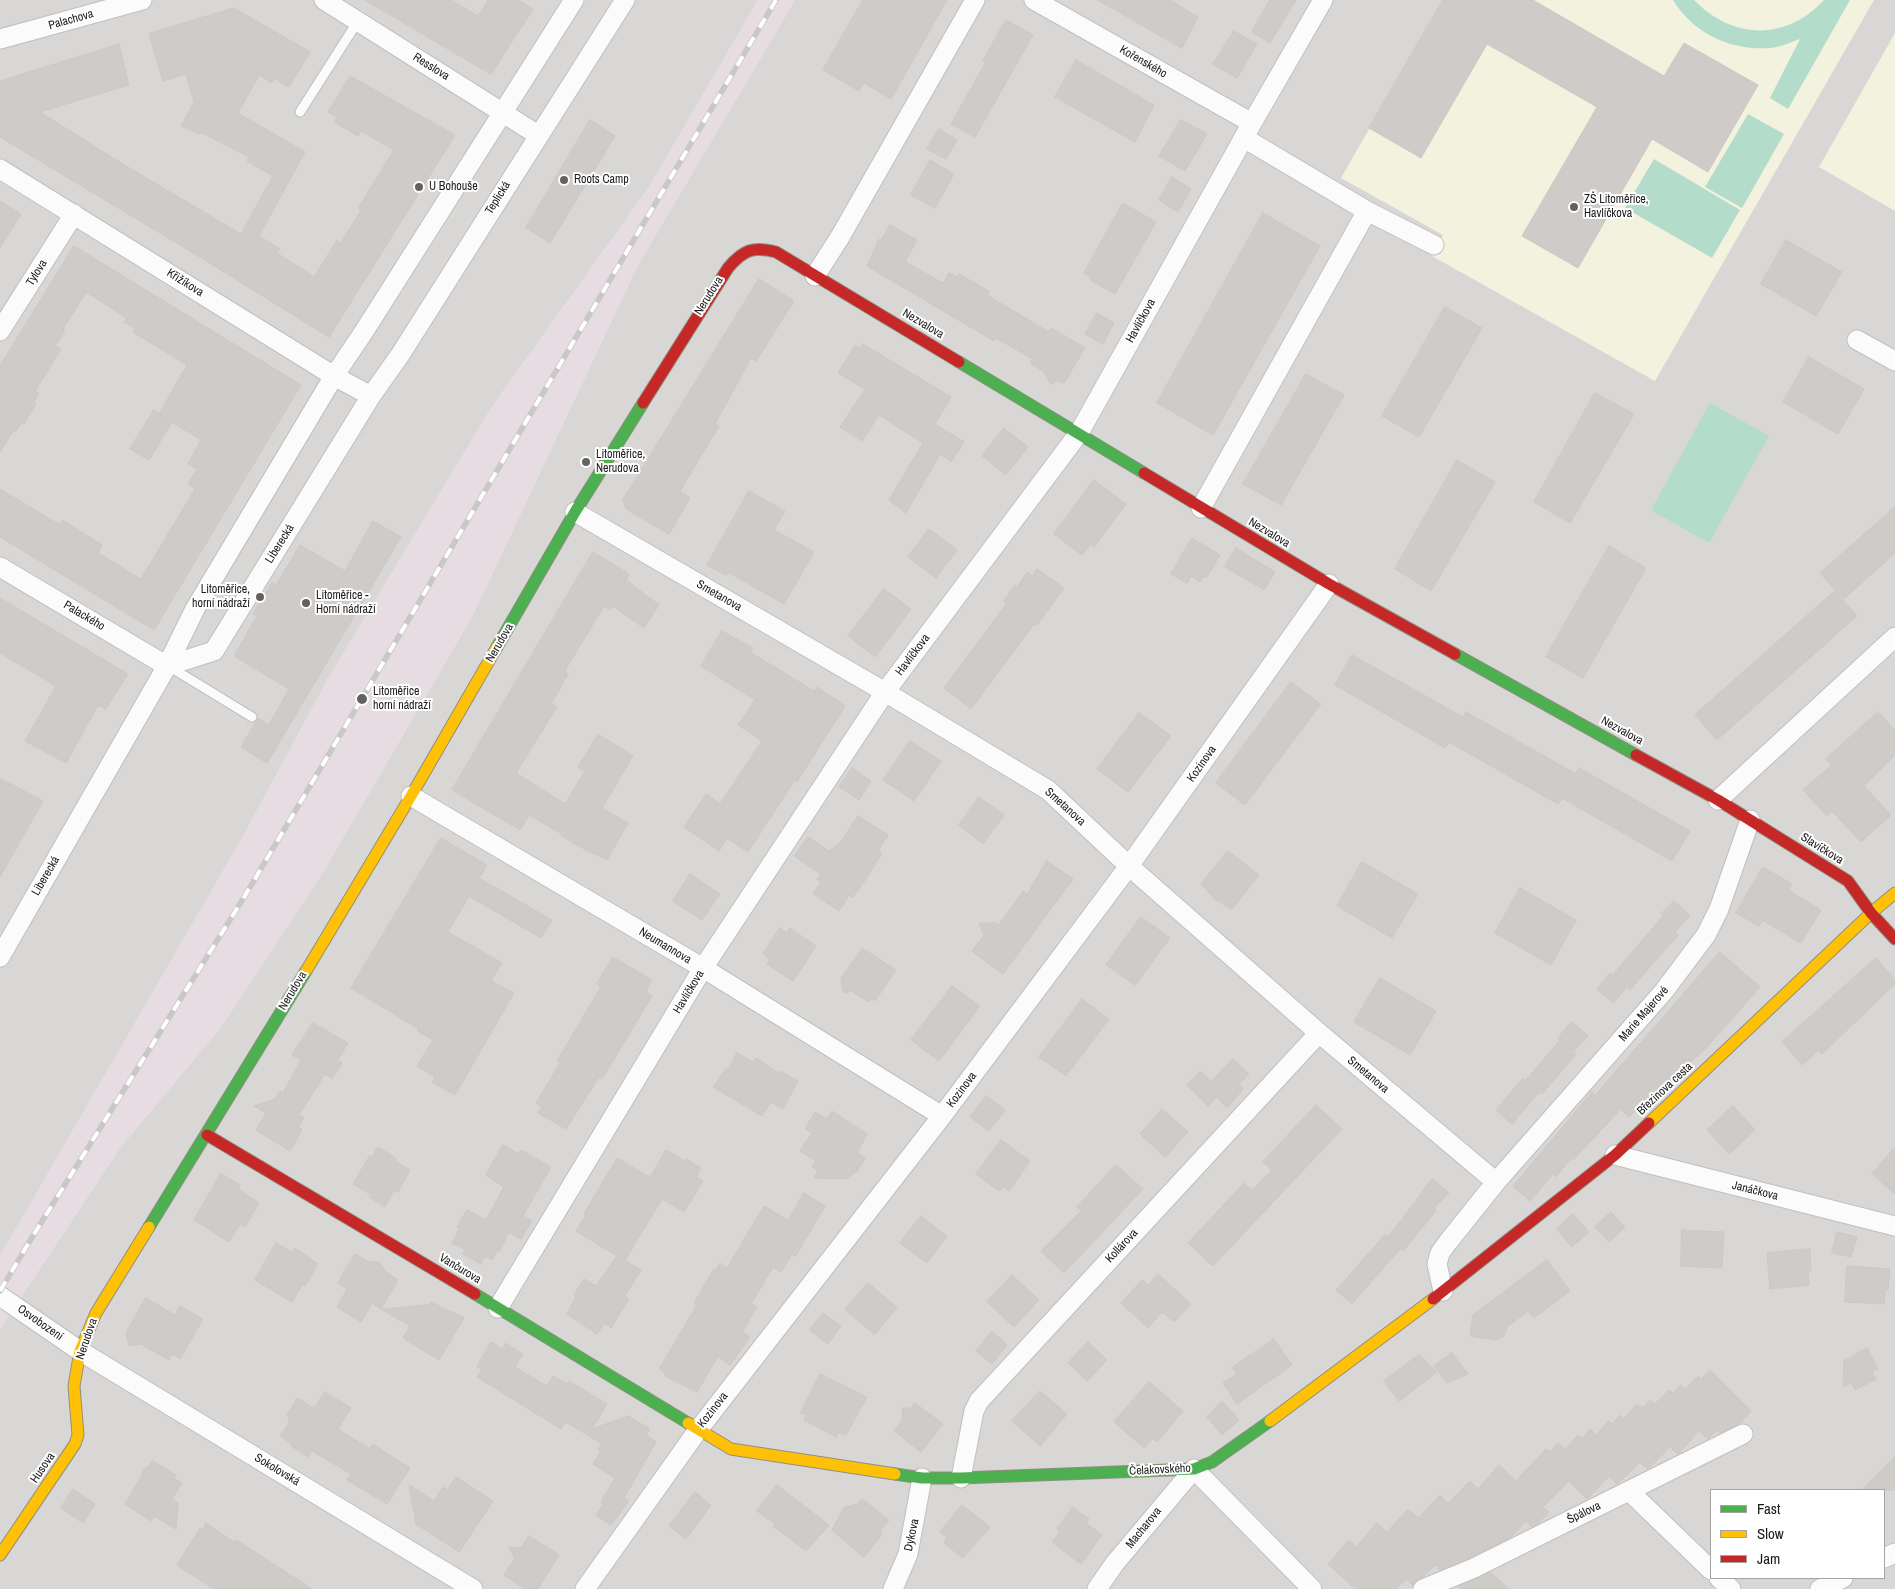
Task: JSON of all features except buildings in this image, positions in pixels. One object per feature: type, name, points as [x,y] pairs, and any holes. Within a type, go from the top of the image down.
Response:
[{"type":"street","name":"Palachova","points":[[0,39],[142,0]]},
{"type":"street","name":"Resslova","points":[[324,0],[538,135]]},
{"type":"street","points":[[334,376],[574,0]]},
{"type":"street","name":"Teplická","points":[[371,396],[400,355],[625,0]]},
{"type":"street","points":[[815,276],[840,237],[975,0]]},
{"type":"street","name":"Kořenského","points":[[1034,0],[1248,130],[1367,211],[1434,245]]},
{"type":"street","name":"Havlíčkova","points":[[498,1308],[703,968],[885,692],[1078,433],[1323,0]]},
{"type":"street","name":"Křižíkova","points":[[0,169],[334,376],[371,396]]},
{"type":"street","points":[[1201,508],[1367,211]]},
{"type":"street","name":"Tylova","points":[[0,332],[74,214]]},
{"type":"street","name":"Nerudova","points":[[74,1386],[80,1351],[96,1313],[207,1134],[411,796],[575,512],[731,263],[748,250],[763,247],[776,252],[815,276]]},
{"type":"street","name":"Nezvalova","points":[[815,276],[1329,584],[1718,800]]},
{"type":"street","points":[[1857,340],[1895,361]]},
{"type":"street","name":"Liberecká","points":[[0,957],[7,928],[167,666],[195,609],[334,376]]},
{"type":"street","name":"Liberecká","points":[[167,666],[214,651],[371,396]]},
{"type":"street","name":"Smetanova","points":[[575,512],[885,692],[1048,790],[1129,866],[1319,1033],[1496,1182]]},
{"type":"street","name":"Palackého","points":[[0,567],[167,666]]},
{"type":"street","name":"Kozinova","points":[[585,1589],[698,1430],[942,1116],[1129,866],[1329,584]]},
{"type":"street","points":[[1718,800],[1895,638]]},
{"type":"street","name":"Neumannova","points":[[411,796],[703,968],[942,1116]]},
{"type":"street","name":"Slavíčkova","points":[[1718,800],[1848,881],[1871,913],[1895,939]]},
{"type":"street","name":"Marie Majerové","points":[[1496,1182],[1664,991],[1706,935],[1719,910],[1750,820]]},
{"type":"street","name":"Březinova cesta","points":[[1443,1291],[1615,1155],[1871,913],[1895,893]]},
{"type":"street","name":"Kollárova","points":[[961,1478],[974,1411],[979,1400],[1319,1033]]},
{"type":"street","name":"Vančurova","points":[[207,1134],[698,1430]]},
{"type":"street","name":"Janáčkova","points":[[1615,1155],[1895,1226]]},
{"type":"street","points":[[1443,1291],[1437,1264],[1440,1253],[1496,1182]]},
{"type":"street","name":"Čelakovského","points":[[698,1430],[731,1449],[922,1478],[1194,1469],[1212,1462],[1229,1451],[1443,1291]]},
{"type":"street","name":"Osvobození","points":[[0,1296],[80,1351]]},
{"type":"street","name":"Sokolovská","points":[[80,1351],[473,1589]]},
{"type":"street","name":"Husova","points":[[0,1555],[75,1444],[78,1435],[74,1386]]},
{"type":"street","name":"Špálova","points":[[1423,1589],[1474,1568],[1744,1434]]},
{"type":"street","points":[[1194,1469],[1312,1589]]},
{"type":"street","name":"Macharova","points":[[1097,1589],[1121,1556],[1194,1469]]},
{"type":"street","name":"Dykova","points":[[893,1589],[908,1554],[922,1478]]},
{"type":"street","points":[[1629,1491],[1710,1569]]},
{"type":"street","points":[[1720,1579],[1731,1589]]},
{"type":"street","points":[[1820,1589],[1841,1579]]},
{"type":"lane","points":[[300,112],[358,21]]},
{"type":"lane","points":[[167,666],[252,717]]},
{"type":"shaded area","points":[[0,0],[758,0],[649,187],[493,405],[329,677],[242,838],[0,1256]]},
{"type":"shaded area","points":[[603,0],[614,0],[552,96],[544,91]]},
{"type":"shaded area","points":[[758,0],[795,0],[638,265],[472,617],[319,879],[220,1029],[120,1148],[0,1329],[0,1256],[242,838],[329,677],[493,405],[649,187]]},
{"type":"shaded area","points":[[795,0],[1895,0],[1895,1589],[0,1589],[0,1329],[120,1148],[220,1028],[319,879],[472,617],[638,265]]},
{"type":"shaded area","name":"ZŠ Litoměřice, Havlíčkova","points":[[1443,0],[1874,0],[1655,381],[1432,256],[1443,235],[1341,178]]},
{"type":"shaded area","points":[[1895,33],[1895,211],[1819,167]]},
{"type":"shaded area","points":[[487,144],[495,149],[392,317],[385,312]]},
{"type":"shaded area","points":[[510,150],[516,154],[410,323],[401,323]]},
{"type":"shaded area","points":[[490,248],[501,255],[428,364],[417,357]]},
{"type":"shaded area","points":[[396,389],[410,399],[353,488],[338,478]]},
{"type":"shaded area","points":[[310,391],[315,394],[193,599],[188,596]]},
{"type":"shaded area","points":[[476,626],[487,632],[397,795],[386,789]]},
{"type":"shaded area","points":[[199,667],[260,705],[242,733],[181,696]]},
{"type":"shaded area","points":[[375,804],[390,814],[211,1117],[196,1104]]},
{"type":"shaded area","points":[[418,823],[435,833],[340,988],[324,978]]},
{"type":"shaded area","points":[[185,1136],[193,1140],[91,1300]]},
{"type":"green space","points":[[1673,0],[1694,0],[1709,13],[1725,22],[1742,28],[1759,30],[1776,29],[1793,23],[1809,14],[1824,0],[1850,0],[1788,109],[1770,98],[1800,39],[1782,46],[1770,48],[1741,47],[1715,38],[1703,31],[1682,12]]},
{"type":"green space","points":[[1748,114],[1784,134],[1742,208],[1705,187]]},
{"type":"green space","points":[[1654,159],[1740,210],[1712,258],[1625,208]]},
{"type":"green space","points":[[1710,403],[1769,436],[1709,543],[1651,510]]},
{"type":"railway","points":[[0,1291],[243,899],[776,0]]},
{"type":"traffic: fast","points":[[959,362],[1144,473]]},
{"type":"traffic: fast","points":[[497,647],[575,512],[643,403]]},
{"type":"traffic: fast","points":[[1455,654],[1636,755]]},
{"type":"traffic: fast","points":[[149,1227],[306,971]]},
{"type":"traffic: fast","points":[[475,1294],[688,1423]]},
{"type":"traffic: fast","points":[[895,1474],[922,1478],[961,1478],[1194,1469],[1212,1462],[1270,1421]]},
{"type":"traffic: slow","points":[[306,971],[411,796],[497,647]]},
{"type":"traffic: slow","points":[[1649,1123],[1871,913],[1895,893]]},
{"type":"traffic: slow","points":[[0,1555],[75,1444],[78,1435],[74,1386],[80,1351],[96,1313],[149,1227]]},
{"type":"traffic: slow","points":[[1270,1421],[1433,1299]]},
{"type":"traffic: slow","points":[[688,1423],[731,1449],[895,1474]]},
{"type":"traffic: jam","points":[[643,403],[728,268],[744,253],[761,249],[776,252],[959,362]]},
{"type":"traffic: jam","points":[[1144,473],[1329,584],[1455,654]]},
{"type":"traffic: jam","points":[[1636,755],[1718,800],[1848,881],[1871,913],[1895,939]]},
{"type":"traffic: jam","points":[[1433,1299],[1615,1155],[1649,1123]]},
{"type":"traffic: jam","points":[[207,1135],[475,1294]]},
{"type":"place","name":"Roots Camp","points":[[564,180]]},
{"type":"place","name":"U Bohouše","points":[[419,187]]},
{"type":"place","name":"ZŠ Litoměřice, Havlíčkova","points":[[1574,207]]},
{"type":"place","name":"Litoměřice, Nerudova","points":[[586,462]]},
{"type":"place","name":"Litoměřice, horní nádraží","points":[[260,597]]},
{"type":"place","name":"Litoměřice - Horní nádraží","points":[[306,603]]},
{"type":"place","name":"Litoměřice horní nádraží","points":[[362,699]]}]
